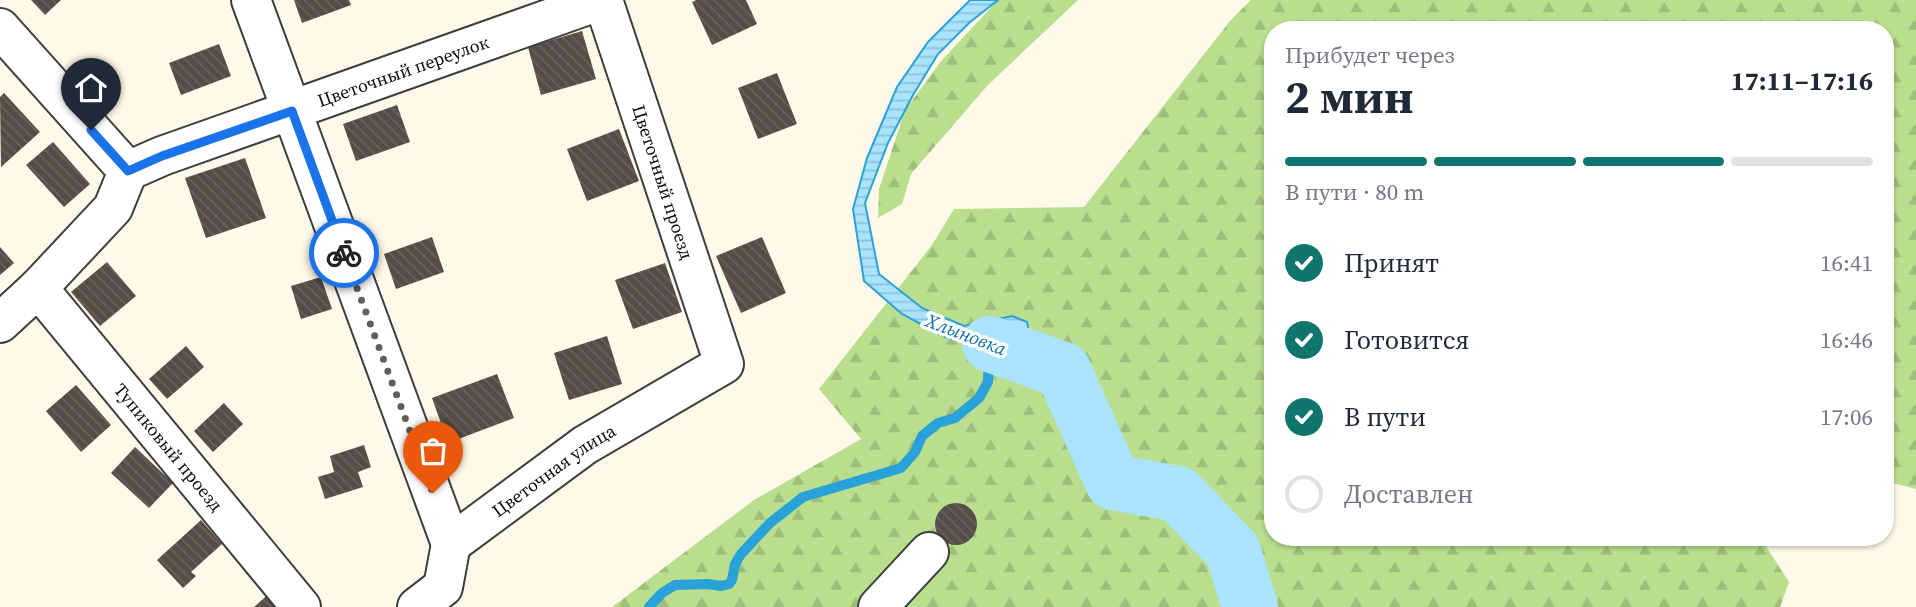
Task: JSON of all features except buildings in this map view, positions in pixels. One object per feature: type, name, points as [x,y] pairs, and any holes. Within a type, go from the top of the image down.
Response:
[{"type":"street","points":[[251,0],[451,544],[443,587],[417,607]]},
{"type":"street","name":"Цветочный переулок","points":[[128,171],[162,156],[603,0]]},
{"type":"street","name":"Цветочный проезд","points":[[603,0],[723,363]]},
{"type":"street","points":[[0,29],[128,171],[113,208],[38,288],[0,323]]},
{"type":"street","name":"Тупиковый проезд","points":[[38,288],[300,607]]},
{"type":"street","name":"Цветочная улица","points":[[451,544],[585,445],[723,363]]},
{"type":"street","points":[[878,607],[929,552]]},
{"type":"green space","points":[[998,0],[1078,0],[987,86],[911,174],[902,204],[878,218],[879,189],[905,110],[942,60]]},
{"type":"green space","points":[[1251,0],[1916,0],[1916,489],[1894,483],[1894,21],[1264,21],[1264,546],[1766,546],[1789,582],[1780,607],[612,607],[754,500],[861,439],[819,389],[932,245],[954,209],[1084,207],[1230,21]]},
{"type":"water","points":[[970,0],[998,0],[969,23],[938,54],[888,143],[865,203],[879,274],[922,308],[964,326],[1012,316],[1027,322],[1030,338],[1022,343],[1063,370],[1031,361],[1000,359],[995,351],[945,337],[902,314],[864,281],[853,209],[867,158],[897,87],[928,42]]},
{"type":"waterway","points":[[649,607],[662,593],[675,585],[729,584],[741,554],[770,523],[803,497],[901,468],[915,452],[922,436],[938,423],[955,418],[979,398],[988,382],[989,344]]},
{"type":"waterway","name":"Хлыновка","points":[[990,344],[1063,370],[1113,482],[1178,494],[1233,551],[1250,607]]},
{"type":"way so far","points":[[344,253],[433,493]]},
{"type":"route","points":[[91,130],[128,171],[162,156],[292,111],[344,253]]}]
